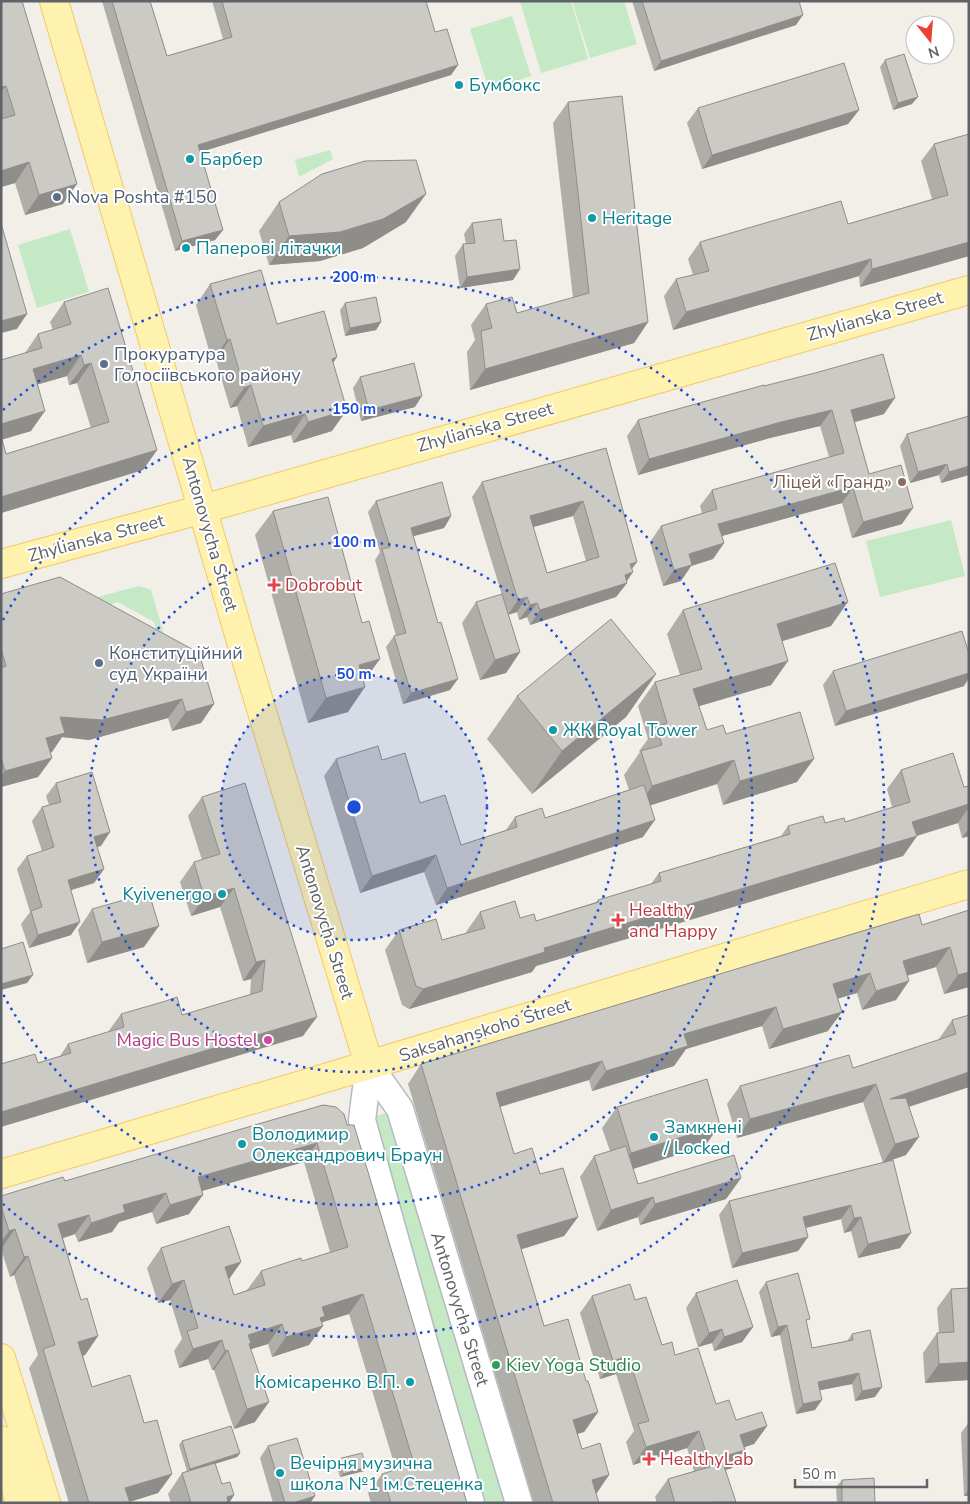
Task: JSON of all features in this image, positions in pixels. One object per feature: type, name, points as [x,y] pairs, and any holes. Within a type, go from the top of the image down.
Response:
[{"type":"main road","name":"Antonovycha Street","points":[[54,1],[260,704],[369,1065]]},
{"type":"main road","name":"Zhylianska Street","points":[[1,564],[203,509],[969,290]]},
{"type":"main road","name":"Saksahanskoho Street","points":[[1,1174],[969,884]]},
{"type":"main road","points":[[1,1358],[46,1503]]},
{"type":"main road","points":[[1,1440],[20,1503]]},
{"type":"street","name":"Antonovycha Street","points":[[369,1065],[362,1120],[423,1340],[471,1503]]},
{"type":"street","name":"Antonovycha Street","points":[[369,1065],[400,1109],[519,1503]]},
{"type":"green space","points":[[520,1],[571,1],[588,59],[541,73]]},
{"type":"green space","points":[[572,1],[624,1],[637,44],[590,58]]},
{"type":"green space","points":[[512,16],[531,76],[489,90],[470,29]]},
{"type":"green space","points":[[330,150],[333,159],[299,177],[295,160]]},
{"type":"green space","points":[[70,229],[89,292],[37,308],[18,245]]},
{"type":"green space","points":[[951,520],[965,576],[880,597],[866,541]]},
{"type":"green space","points":[[139,586],[151,590],[166,641],[160,643],[154,622],[118,602],[98,609],[86,600]]},
{"type":"green space","points":[[400,1109],[519,1503],[471,1503],[362,1120]]},
{"type":"building","points":[[1,1],[22,1],[77,184],[39,195],[29,162],[1,171],[1,119],[15,115],[6,86],[1,87]]},
{"type":"building","points":[[112,1],[150,1],[167,56],[232,37],[222,1],[426,1],[435,32],[447,29],[458,65],[198,145],[223,230],[182,241]]},
{"type":"building","points":[[642,1],[799,1],[803,15],[661,61]]},
{"type":"building","points":[[904,54],[905,65],[908,65],[918,97],[898,103],[885,60]]},
{"type":"building","points":[[844,63],[859,110],[712,155],[698,108]]},
{"type":"building","points":[[622,96],[648,322],[485,369],[481,331],[492,328],[486,304],[512,297],[517,313],[589,293],[568,102]]},
{"type":"building","points":[[969,134],[969,242],[872,269],[871,259],[686,312],[676,279],[709,271],[700,242],[841,201],[848,224],[948,195],[934,144]]},
{"type":"building","points":[[416,160],[426,194],[383,219],[340,232],[289,236],[279,202],[322,174],[365,161]]},
{"type":"building","points":[[501,219],[504,241],[516,240],[520,269],[467,277],[463,244],[475,243],[472,223]]},
{"type":"building","points":[[1,223],[27,314],[1,321]]},
{"type":"building","points":[[261,270],[277,324],[324,311],[337,357],[332,359],[347,410],[308,422],[305,414],[263,426],[251,385],[244,388],[230,339],[227,340],[210,284]]},
{"type":"building","points":[[108,288],[157,450],[1,497],[1,436],[6,454],[109,422],[91,363],[84,365],[81,355],[33,369],[45,411],[1,424],[1,360],[42,348],[38,334],[71,324],[64,302]]},
{"type":"building","points":[[376,297],[381,322],[350,328],[345,303]]},
{"type":"building","points":[[883,354],[895,398],[851,410],[869,474],[901,465],[913,508],[863,522],[853,487],[718,524],[724,543],[689,554],[692,565],[674,570],[661,526],[717,509],[712,490],[844,453],[832,410],[781,422],[649,459],[638,420]]},
{"type":"building","points":[[414,363],[422,396],[369,410],[360,377]]},
{"type":"building","points":[[969,416],[969,466],[949,472],[947,464],[918,472],[907,434]]},
{"type":"building","points":[[606,448],[637,562],[630,564],[633,572],[625,575],[627,583],[540,610],[537,603],[530,605],[527,597],[518,600],[482,482]],"holes":[[[583,501],[599,557],[547,573],[530,516]]]},
{"type":"building","points":[[442,482],[451,516],[411,528],[438,623],[441,622],[458,679],[411,693],[394,636],[406,633],[382,549],[390,547],[376,501]]},
{"type":"building","points":[[328,497],[362,623],[369,621],[380,659],[359,665],[365,687],[326,698],[273,511]]},
{"type":"building","points":[[835,563],[848,602],[777,624],[788,661],[693,689],[707,730],[723,725],[726,734],[800,712],[814,759],[740,781],[734,760],[652,786],[641,751],[662,745],[656,727],[667,723],[655,682],[702,669],[683,610]]},
{"type":"building","points":[[60,577],[199,653],[214,704],[186,712],[182,699],[102,720],[60,717],[65,733],[46,738],[52,758],[5,771],[1,758],[1,668],[6,666],[1,649],[1,594]]},
{"type":"building","points":[[502,594],[520,652],[495,660],[476,602]]},
{"type":"building","points":[[611,619],[656,674],[562,751],[517,696]]},
{"type":"building","points":[[962,631],[969,654],[969,673],[846,711],[833,671]]},
{"type":"building","points":[[378,746],[382,760],[405,753],[420,803],[445,795],[461,845],[517,827],[515,817],[542,808],[545,818],[644,785],[655,820],[447,888],[436,855],[372,876],[336,759]]},
{"type":"building","points":[[953,753],[964,787],[969,786],[969,804],[912,822],[917,836],[544,948],[545,952],[423,989],[416,986],[399,930],[436,919],[442,940],[485,928],[480,912],[515,901],[520,918],[534,914],[536,921],[599,902],[598,900],[661,881],[659,873],[790,834],[788,826],[823,816],[825,823],[844,818],[845,822],[910,802],[901,770]]},
{"type":"building","points":[[92,772],[110,832],[94,837],[104,869],[68,880],[80,922],[38,935],[31,911],[42,907],[27,856],[54,847],[42,807],[61,802],[56,783]]},
{"type":"building","points":[[245,783],[317,1017],[1,1112],[1,1064],[35,1054],[38,1063],[71,1053],[68,1044],[124,1027],[121,1014],[177,997],[182,1015],[262,991],[265,960],[256,962],[234,888],[204,897],[194,862],[220,854],[202,797]]},
{"type":"building","points":[[149,893],[159,926],[102,942],[92,909]]},
{"type":"building","points":[[969,910],[969,972],[958,975],[950,947],[903,961],[909,981],[876,991],[870,973],[833,984],[842,1012],[783,1029],[776,1007],[684,1034],[688,1046],[606,1071],[602,1061],[496,1093],[514,1154],[532,1148],[540,1174],[563,1168],[578,1217],[517,1235],[544,1326],[568,1319],[586,1381],[588,1381],[598,1412],[573,1420],[582,1449],[600,1443],[609,1475],[592,1480],[599,1503],[553,1503],[421,1064],[919,914],[922,925]]},
{"type":"building","points":[[23,942],[33,975],[1,984],[1,949]]},
{"type":"building","points":[[969,1015],[969,1072],[890,1099],[906,1098],[919,1137],[895,1144],[876,1084],[750,1119],[740,1086],[849,1055],[853,1068],[956,1034],[952,1020]]},
{"type":"building","points":[[707,1079],[720,1125],[631,1153],[617,1107]]},
{"type":"building","points":[[323,1105],[336,1107],[344,1114],[347,1125],[354,1125],[467,1503],[391,1503],[382,1474],[414,1464],[363,1294],[322,1307],[325,1316],[320,1318],[323,1326],[286,1337],[282,1324],[248,1335],[251,1343],[249,1344],[269,1402],[247,1409],[228,1350],[225,1351],[222,1340],[193,1349],[187,1331],[198,1328],[184,1280],[172,1284],[161,1248],[229,1226],[241,1262],[225,1267],[234,1295],[265,1285],[261,1271],[301,1258],[302,1261],[348,1247],[317,1143],[198,1177],[203,1195],[170,1205],[166,1193],[123,1205],[125,1212],[91,1223],[89,1215],[58,1224],[81,1300],[87,1298],[98,1336],[78,1342],[92,1387],[130,1375],[144,1423],[157,1420],[172,1474],[125,1488],[130,1503],[89,1503],[43,1349],[55,1345],[28,1256],[24,1257],[15,1229],[9,1231],[1,1206],[1,1196],[63,1177],[65,1181]]},
{"type":"building","points":[[626,1146],[638,1184],[734,1155],[741,1178],[655,1204],[653,1197],[611,1210],[594,1156]]},
{"type":"building","points":[[893,1160],[911,1233],[868,1244],[861,1217],[854,1218],[851,1205],[803,1217],[808,1237],[742,1253],[729,1201]]},
{"type":"building","points":[[798,1273],[810,1319],[806,1320],[812,1348],[853,1340],[852,1334],[870,1330],[882,1387],[862,1391],[859,1373],[818,1382],[822,1400],[803,1404],[787,1325],[778,1327],[766,1282]]},
{"type":"building","points":[[737,1280],[753,1327],[724,1337],[722,1329],[709,1333],[696,1293]]},
{"type":"building","points":[[630,1284],[635,1300],[646,1297],[662,1345],[672,1342],[675,1355],[698,1348],[716,1404],[729,1400],[736,1420],[762,1412],[767,1426],[740,1435],[745,1450],[709,1461],[699,1431],[646,1447],[638,1424],[649,1421],[628,1356],[613,1361],[592,1296]]},
{"type":"building","points":[[969,1288],[969,1362],[939,1364],[937,1333],[954,1332],[951,1289]]},
{"type":"building","points":[[231,1426],[240,1453],[190,1469],[182,1441]]},
{"type":"building","points":[[297,1438],[315,1496],[293,1503],[285,1503],[268,1446]]},
{"type":"building","points":[[362,1453],[366,1467],[343,1474],[338,1459]]},
{"type":"building","points":[[215,1463],[222,1484],[230,1482],[234,1495],[227,1497],[228,1503],[191,1503],[182,1473]]},
{"type":"building","points":[[723,1463],[736,1502],[675,1503],[668,1479]]},
{"type":"building","points":[[874,1478],[875,1503],[842,1503],[842,1480]]},
{"type":"place","name":"Бумбокс","points":[[459,85]]},
{"type":"place","name":"Барбер","points":[[190,159]]},
{"type":"place","name":"Nova Poshta #150","points":[[57,197]]},
{"type":"place","name":"Heritage","points":[[592,218]]},
{"type":"place","name":"Паперові літачки","points":[[186,248]]},
{"type":"place","name":"Прокуратура Голосіївського району","points":[[104,364]]},
{"type":"place","name":"Ліцей «Гранд»","points":[[902,482]]},
{"type":"place","name":"Dobrobut","points":[[274,585]]},
{"type":"place","name":"Конституційний суд України","points":[[99,663]]},
{"type":"place","name":"ЖК Royal Tower","points":[[553,730]]},
{"type":"place","name":"Kyivenergo","points":[[222,894]]},
{"type":"place","name":"Healthy and Happy","points":[[618,920]]},
{"type":"place","name":"Magic Bus Hostel","points":[[268,1040]]},
{"type":"place","name":"Замкнені / Locked","points":[[654,1137]]},
{"type":"place","name":"Володимир Олександрович Браун","points":[[242,1144]]},
{"type":"place","name":"Kiev Yoga Studio","points":[[496,1365]]},
{"type":"place","name":"Комісаренко В.П.","points":[[410,1382]]},
{"type":"place","name":"HealthyLab","points":[[649,1459]]},
{"type":"place","name":"Вечірня музична школа №1 ім.Стеценка","points":[[280,1473]]}]
